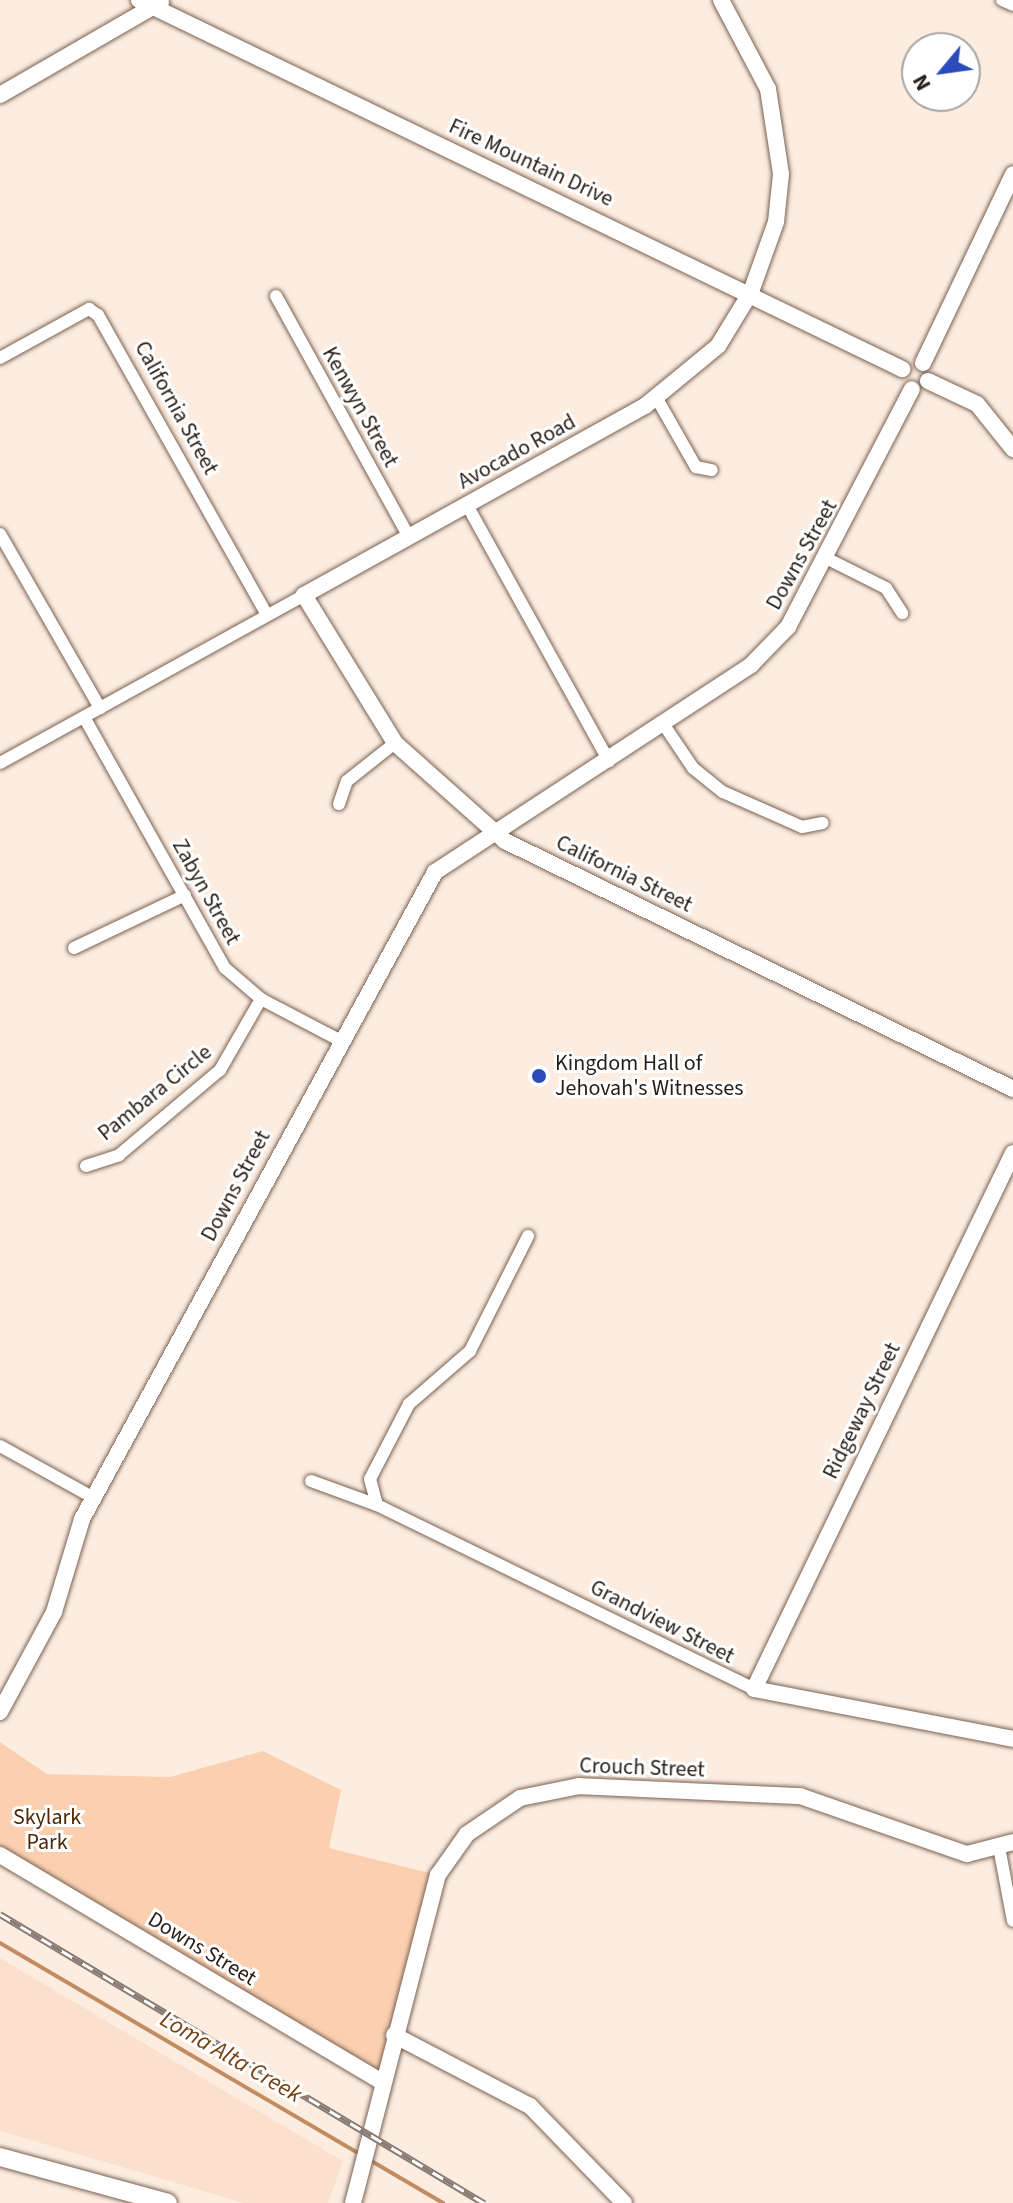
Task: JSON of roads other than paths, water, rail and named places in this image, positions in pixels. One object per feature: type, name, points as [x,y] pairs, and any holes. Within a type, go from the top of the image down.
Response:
[{"type":"main road","name":"Fire Mountain Drive","points":[[139,0],[160,3],[902,369]]},
{"type":"main road","name":"Avocado Road","points":[[304,595],[656,397],[718,346],[751,292],[776,222],[780,155],[768,89],[721,0]]},
{"type":"main road","points":[[0,95],[160,3]]},
{"type":"main road","points":[[1013,174],[923,363],[928,381],[977,404],[1013,449]]},
{"type":"main road","points":[[923,363],[902,369],[912,389],[928,381]]},
{"type":"main road","name":"Downs Street","points":[[0,1712],[54,1612],[94,1498],[339,1040],[435,872],[490,829],[609,761],[751,665],[788,627],[828,559],[912,389]]},
{"type":"main road","name":"California Street","points":[[304,595],[395,743],[490,829],[1013,1089]]},
{"type":"main road","name":"Ridgeway Street","points":[[754,1689],[1013,1153]]},
{"type":"main road","name":"Grandview Street","points":[[754,1689],[1013,1739]]},
{"type":"main road","name":"Crouch Street","points":[[353,2203],[394,2035],[438,1875],[467,1834],[520,1798],[579,1786],[800,1796],[875,1817],[920,1843],[967,1854],[1006,1844]]},
{"type":"main road","name":"Downs Street","points":[[0,1855],[382,2082]]},
{"type":"main road","points":[[394,2035],[530,2106],[624,2203]]},
{"type":"main road","points":[[0,2157],[168,2203]]},
{"type":"street","points":[[1002,0],[1013,5]]},
{"type":"street","name":"Kenwyn Street","points":[[276,296],[409,537]]},
{"type":"street","name":"California Street","points":[[0,358],[89,309],[267,615]]},
{"type":"street","points":[[656,397],[696,467],[712,470]]},
{"type":"street","points":[[467,505],[609,761]]},
{"type":"street","points":[[0,534],[100,708]]},
{"type":"street","points":[[828,559],[886,588],[902,613]]},
{"type":"street","name":"Avocado Road","points":[[0,763],[304,595]]},
{"type":"street","name":"Zabyn Street","points":[[84,717],[225,968],[261,999],[339,1040]]},
{"type":"street","points":[[664,725],[693,768],[723,792],[802,827],[823,823]]},
{"type":"street","points":[[339,804],[347,781],[395,743]]},
{"type":"street","points":[[74,948],[185,895]]},
{"type":"street","name":"Pambara Circle","points":[[86,1166],[119,1155],[220,1070],[261,999]]},
{"type":"street","points":[[377,1505],[370,1479],[409,1404],[470,1351],[528,1236]]},
{"type":"street","points":[[0,1446],[94,1498]]},
{"type":"street","name":"Grandview Street","points":[[311,1481],[377,1505],[754,1689]]},
{"type":"street","points":[[1006,1844],[1013,1921]]},
{"type":"waterway","name":"Loma Alta Creek","points":[[0,1943],[360,2154]]},
{"type":"waterway","name":"Loma Alta Creek","points":[[368,2159],[443,2203]]},
{"type":"railway","points":[[0,1914],[484,2203]]},
{"type":"place","name":"Kingdom Hall of Jehovah's Witnesses","points":[[539,1076]]},
{"type":"park label","name":"Skylark Park","points":[[47,1830]]}]
